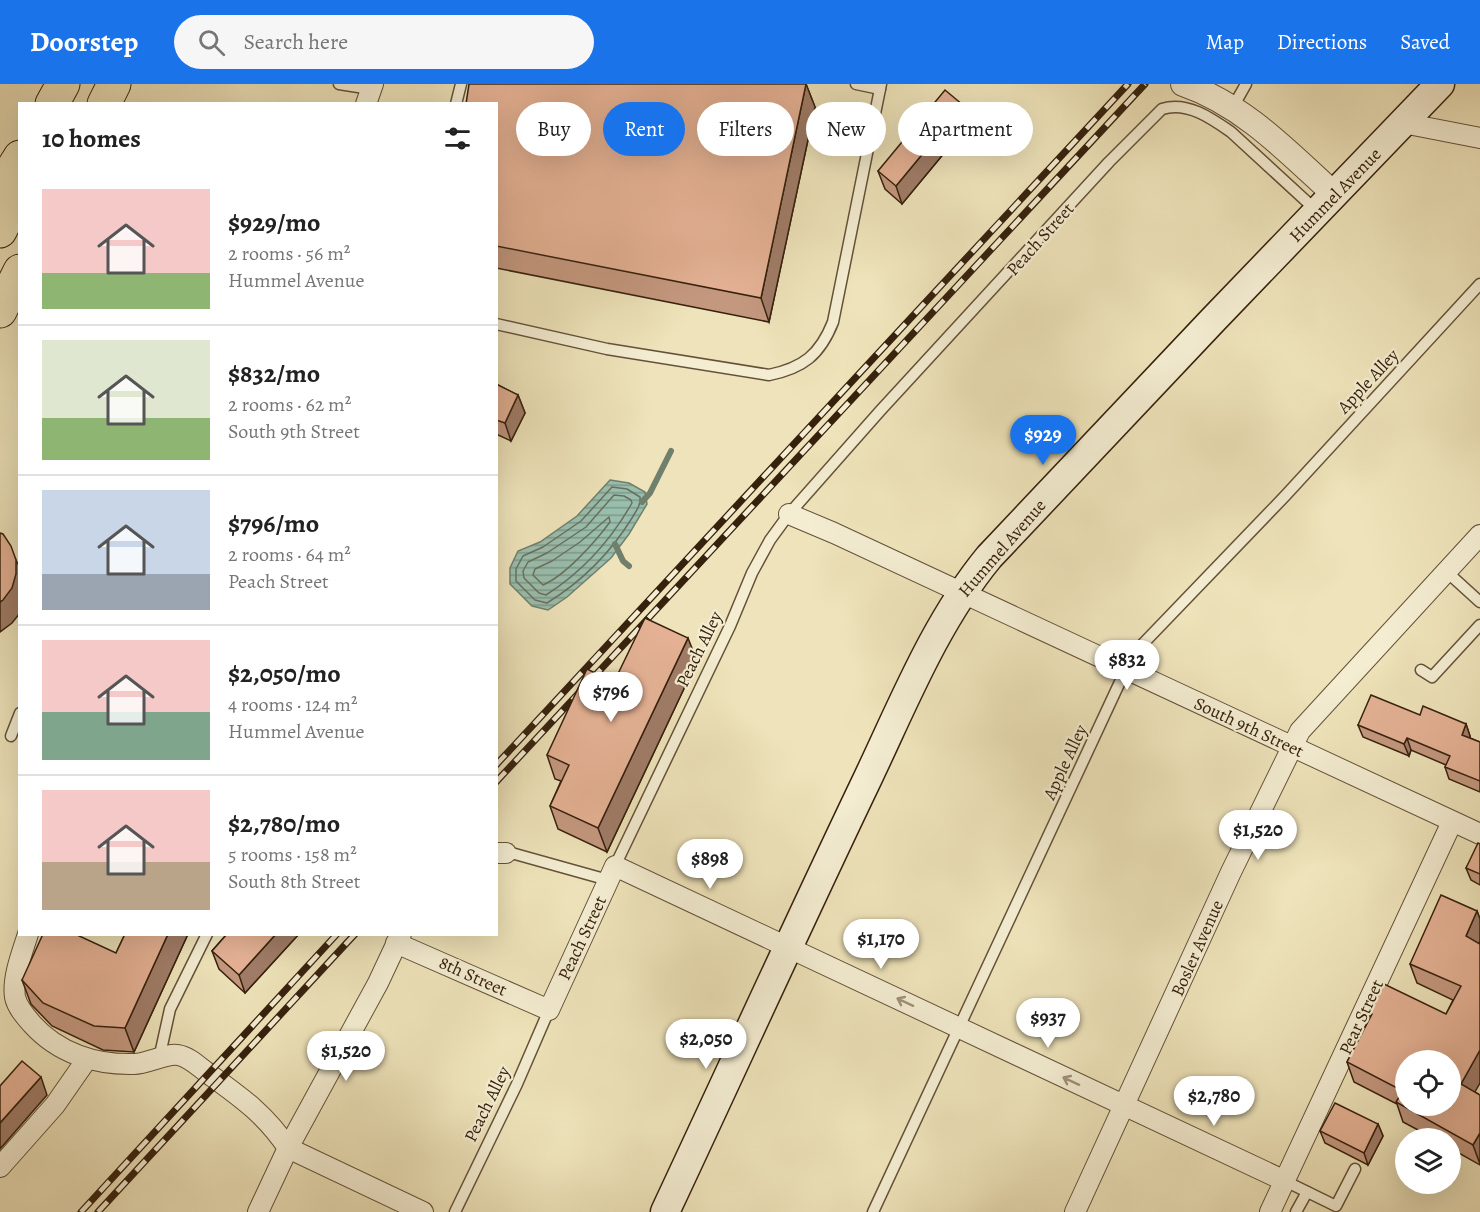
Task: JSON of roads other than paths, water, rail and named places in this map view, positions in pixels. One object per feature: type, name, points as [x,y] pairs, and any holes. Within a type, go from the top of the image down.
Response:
[{"type":"highway","points":[[53,102],[63,84]]},
{"type":"highway","points":[[65,102],[74,84]]},
{"type":"highway","points":[[105,102],[114,84]]},
{"type":"highway","points":[[0,189],[18,160]]},
{"type":"highway","points":[[0,231],[18,196]]},
{"type":"highway","points":[[0,310],[18,275]]},
{"type":"main road","name":"Hummel Avenue","points":[[665,1212],[937,635],[961,593],[989,557],[1440,84]]},
{"type":"street","points":[[1183,84],[1233,107],[1262,129],[1326,204]]},
{"type":"street","points":[[1403,123],[1480,138]]},
{"type":"street","name":"South 9th Street","points":[[789,514],[1480,834]]},
{"type":"street","name":"Bosler Avenue","points":[[1075,1212],[1231,872],[1300,731],[1480,535]]},
{"type":"street","name":"Pear Street","points":[[1270,1212],[1452,822]]},
{"type":"street","points":[[612,873],[789,947],[1285,1181]]},
{"type":"street","name":"Peach Street","points":[[549,1010],[612,873]]},
{"type":"street","points":[[27,936],[15,986],[15,996],[24,1016],[58,1047],[87,1059],[104,1063],[136,1064],[177,1054],[192,1062],[254,1107],[275,1128],[288,1148],[423,1212]]},
{"type":"street","points":[[258,1212],[288,1148],[378,983],[398,939]]},
{"type":"street","name":"8th Street","points":[[398,939],[549,1010]]},
{"type":"street","points":[[0,1167],[55,1105],[87,1059]]},
{"type":"lane","points":[[339,84],[370,92]]},
{"type":"lane","points":[[456,102],[461,84]]},
{"type":"lane","points":[[498,324],[607,349],[769,375],[787,371],[804,363],[818,351],[833,322],[880,87],[855,84]]},
{"type":"lane","points":[[1233,107],[1246,84]]},
{"type":"lane","name":"Peach Street","points":[[789,514],[880,411],[1110,162],[1162,109],[1173,106],[1182,107],[1220,124],[1326,204]]},
{"type":"lane","name":"Apple Alley","points":[[873,1212],[1126,669],[1137,650],[1285,496],[1480,284]]},
{"type":"lane","name":"Peach Alley","points":[[612,873],[730,626],[752,573],[770,540],[789,514]]},
{"type":"lane","points":[[1447,572],[1480,602]]},
{"type":"lane","points":[[1421,669],[1432,677],[1480,625]]},
{"type":"lane","points":[[11,736],[18,718]]},
{"type":"lane","points":[[502,853],[612,873]]},
{"type":"lane","points":[[159,1059],[170,1008],[206,936]]},
{"type":"lane","name":"Peach Alley","points":[[455,1212],[517,1084],[549,1010]]},
{"type":"lane","points":[[1285,1181],[1336,1206],[1355,1169]]},
{"type":"lane","points":[[1296,1212],[1307,1192]]},
{"type":"water","points":[[610,480],[629,483],[645,492],[647,504],[629,534],[611,558],[567,597],[548,610],[532,606],[510,584],[510,568],[518,551],[540,542],[577,516]]},
{"type":"waterway","points":[[642,502],[650,493],[671,451]]},
{"type":"waterway","points":[[615,544],[623,561],[629,566]]},
{"type":"railway","points":[[498,763],[1128,84]]},
{"type":"railway","points":[[498,780],[1145,84]]},
{"type":"railway","points":[[81,1212],[335,936]]},
{"type":"railway","points":[[98,1212],[353,936]]}]
